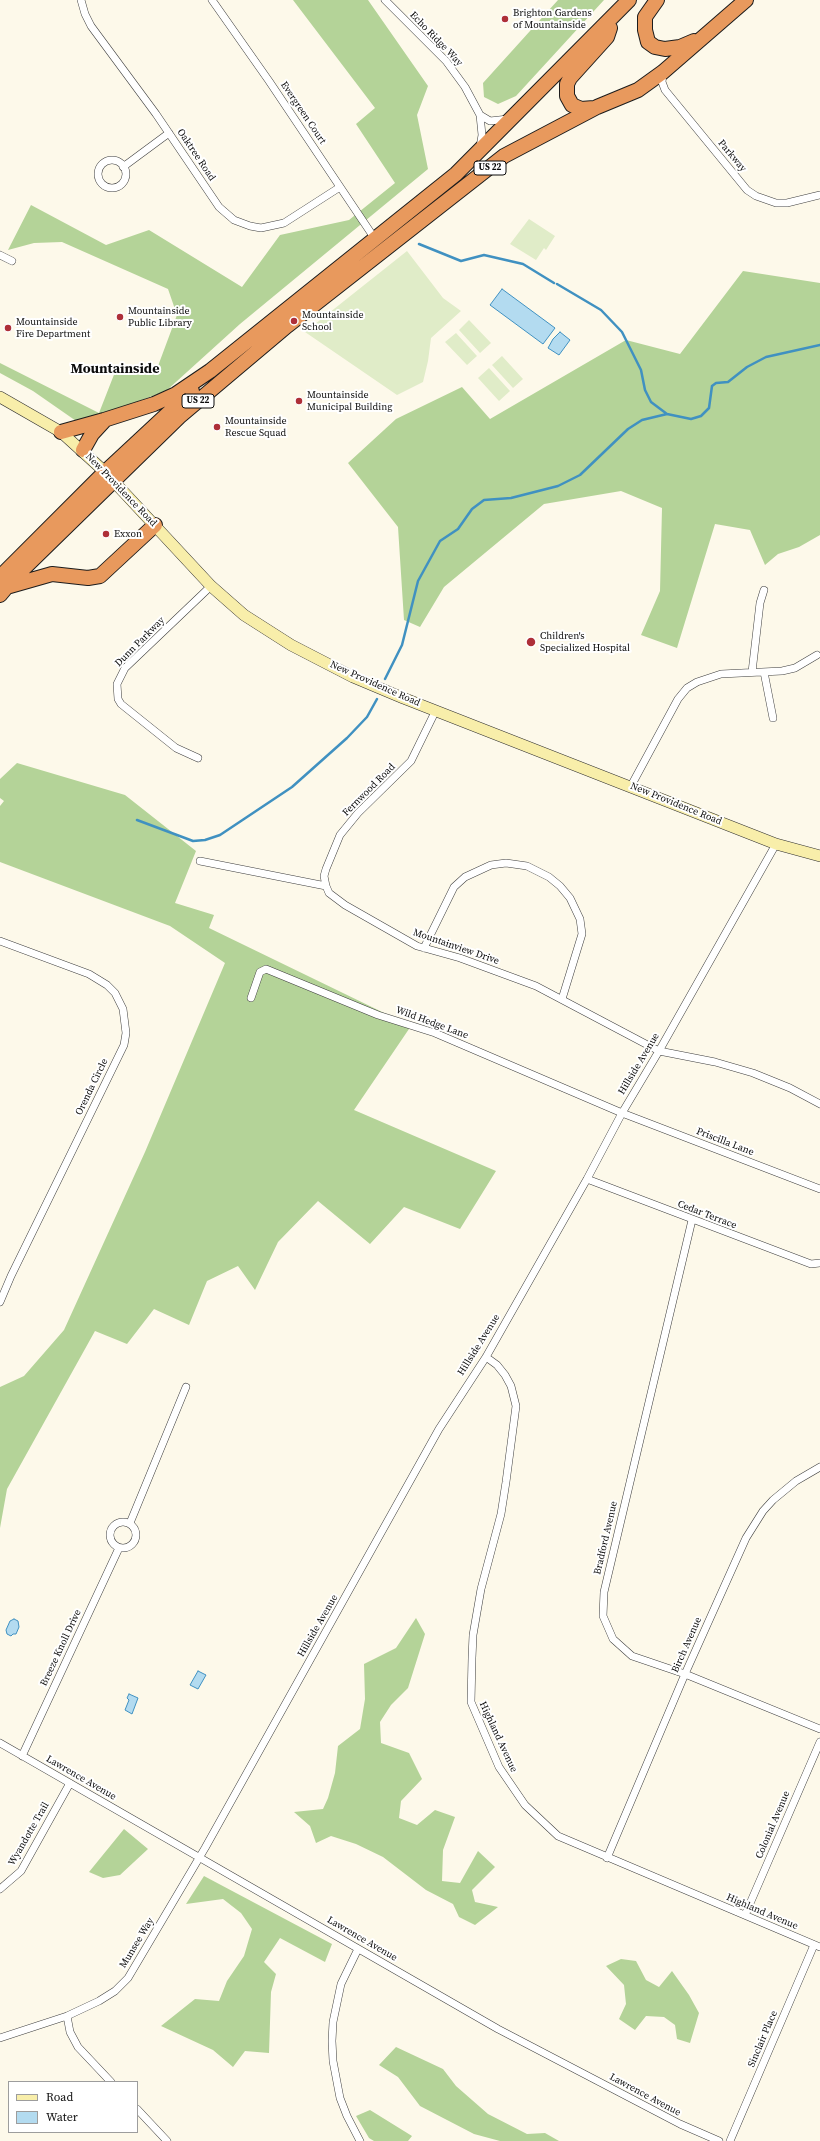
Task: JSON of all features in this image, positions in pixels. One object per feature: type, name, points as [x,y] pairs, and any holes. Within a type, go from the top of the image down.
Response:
[{"type":"highway","name":"US 22","points":[[3,586],[15,576],[210,371],[450,179],[514,118],[629,0]]},
{"type":"highway","points":[[657,0],[645,17],[645,30],[648,42],[655,47],[665,49],[680,47],[707,34]]},
{"type":"highway","name":"US 22","points":[[109,476],[234,370],[504,156],[598,108],[638,90],[663,72],[746,0]]},
{"type":"highway","points":[[598,108],[581,109],[572,105],[567,96],[567,84],[607,37],[617,13]]},
{"type":"highway","points":[[62,432],[104,420],[176,394],[210,371]]},
{"type":"highway","points":[[83,450],[97,427],[104,420]]},
{"type":"highway","points":[[3,586],[52,574],[88,578],[100,576],[155,526]]},
{"type":"street","name":"Oaktree Road","points":[[81,0],[84,14],[91,26],[169,133],[219,207],[234,220],[250,226],[261,228],[284,223],[340,187]]},
{"type":"street","name":"Evergreen Court","points":[[212,0],[269,81],[375,239]]},
{"type":"street","name":"Echo Ridge Way","points":[[385,0],[446,62],[465,86],[480,115],[482,135],[480,152]]},
{"type":"street","name":"Parkway","points":[[663,72],[662,82],[665,90],[747,190],[756,196],[776,203],[787,203],[820,195]]},
{"type":"street","points":[[480,115],[496,121],[514,118]]},
{"type":"street","points":[[124,167],[169,133]]},
{"type":"street","points":[[0,255],[12,261]]},
{"type":"street","name":"New Providence Road","points":[[0,397],[62,432],[83,450],[109,476],[211,586],[244,615],[291,645],[353,677],[776,844],[820,856]]},
{"type":"street","name":"Dunn Parkway","points":[[198,758],[176,748],[121,704],[118,699],[117,684],[125,668],[211,586]]},
{"type":"street","points":[[752,672],[760,603],[764,590]]},
{"type":"street","points":[[630,786],[678,699],[687,688],[709,677],[794,668],[817,655]]},
{"type":"street","points":[[764,672],[773,718]]},
{"type":"street","name":"Fernwood Road","points":[[326,886],[324,876],[340,835],[358,813],[411,761],[436,710]]},
{"type":"street","name":"Hillside Avenue","points":[[200,1857],[439,1429],[486,1357],[587,1180],[622,1113],[659,1051],[776,844]]},
{"type":"street","points":[[200,861],[326,886]]},
{"type":"street","points":[[424,948],[454,887],[465,877],[477,870],[498,864],[520,865],[534,869],[555,881],[566,892],[577,912],[582,926],[582,934],[562,999]]},
{"type":"street","name":"Mountainview Drive","points":[[326,886],[329,893],[345,905],[394,935],[424,948],[460,958],[536,986],[659,1051],[715,1062],[753,1073],[790,1088],[820,1104]]},
{"type":"street","name":"Orenda Circle","points":[[0,941],[89,974],[102,981],[115,994],[121,1004],[126,1021],[126,1033],[124,1044],[11,1276],[0,1302]]},
{"type":"street","name":"Wild Hedge Lane","points":[[250,998],[260,972],[266,969],[378,1015],[435,1033],[622,1113]]},
{"type":"street","name":"Priscilla Lane","points":[[622,1113],[820,1190]]},
{"type":"street","name":"Cedar Terrace","points":[[587,1180],[811,1264],[820,1263]]},
{"type":"street","name":"Bradford Avenue","points":[[692,1220],[603,1598],[602,1610],[607,1628],[622,1648],[641,1660],[685,1674],[820,1729]]},
{"type":"street","name":"Highland Avenue","points":[[486,1357],[505,1375],[512,1386],[516,1406],[501,1514],[481,1589],[473,1635],[471,1702],[499,1767],[525,1805],[558,1836],[606,1858],[817,1946]]},
{"type":"street","points":[[130,1523],[186,1387]]},
{"type":"street","name":"Birch Avenue","points":[[606,1858],[685,1674],[755,1523],[763,1511],[784,1490],[820,1467]]},
{"type":"street","points":[[120,1522],[130,1523],[136,1530],[136,1539],[131,1546],[119,1548],[110,1539],[110,1531],[120,1522]]},
{"type":"street","name":"Breeze Knoll Drive","points":[[22,1756],[119,1548]]},
{"type":"street","name":"Colonial Avenue","points":[[745,1915],[820,1742]]},
{"type":"street","name":"Lawrence Avenue","points":[[0,1743],[503,2032],[680,2124],[719,2141]]},
{"type":"street","name":"Wyandotte Trail","points":[[0,1889],[20,1871],[70,1784]]},
{"type":"street","name":"Munsee Way","points":[[0,2038],[67,2016],[99,2001],[115,1991],[128,1978],[200,1857]]},
{"type":"street","name":"Sinclair Place","points":[[730,2141],[817,1946]]},
{"type":"street","points":[[358,1949],[341,1984],[333,2022],[332,2041],[333,2061],[340,2098],[347,2116],[360,2141]]},
{"type":"street","points":[[67,2016],[70,2032],[78,2047],[110,2081]]},
{"type":"street","points":[[138,2110],[167,2141]]},
{"type":"green space","points":[[293,0],[368,0],[428,86],[417,115],[428,169],[240,324],[166,391],[79,423],[33,391],[0,373],[0,363],[99,413],[117,367],[141,374],[158,366],[177,315],[168,289],[62,242],[34,243],[8,250],[31,205],[106,245],[149,230],[242,287],[280,235],[349,220],[395,183],[356,124],[375,108]]},
{"type":"green space","points":[[558,0],[604,0],[516,96],[498,104],[484,97],[483,83]]},
{"type":"green space","points":[[529,219],[555,236],[546,250],[544,248],[536,260],[510,244]]},
{"type":"green space","points":[[407,251],[443,298],[461,311],[431,338],[423,382],[397,395],[305,332]]},
{"type":"green space","points":[[743,271],[820,283],[820,535],[799,547],[778,554],[765,565],[750,530],[715,524],[677,648],[641,635],[660,591],[662,508],[621,491],[544,504],[444,587],[420,627],[404,620],[398,527],[348,463],[396,419],[462,387],[490,419],[626,340],[680,354]]},
{"type":"green space","points":[[469,320],[491,343],[480,353],[459,330]]},
{"type":"green space","points":[[456,333],[477,356],[467,365],[445,342]]},
{"type":"green space","points":[[502,356],[523,379],[513,388],[492,365]]},
{"type":"green space","points":[[489,368],[510,391],[499,401],[478,378]]},
{"type":"green space","points":[[17,763],[125,795],[196,851],[175,903],[214,915],[209,928],[411,1026],[354,1110],[496,1171],[460,1229],[404,1207],[370,1244],[318,1201],[278,1242],[255,1290],[238,1266],[207,1281],[189,1325],[154,1309],[127,1344],[95,1331],[7,1489],[0,1528],[0,1387],[24,1376],[64,1330],[145,1152],[225,963],[170,926],[0,862],[0,806],[4,801],[0,798],[0,779]]},
{"type":"green space","points":[[416,1618],[425,1634],[408,1688],[391,1705],[380,1722],[381,1743],[409,1753],[422,1779],[401,1801],[399,1818],[417,1825],[435,1810],[455,1817],[443,1850],[442,1881],[460,1883],[478,1851],[495,1867],[472,1890],[475,1902],[498,1907],[475,1925],[459,1917],[453,1904],[426,1890],[383,1857],[356,1844],[331,1836],[316,1843],[310,1826],[294,1812],[323,1809],[328,1798],[335,1773],[338,1746],[360,1729],[365,1699],[364,1664],[396,1648]]},
{"type":"green space","points":[[124,1829],[148,1849],[120,1875],[103,1878],[89,1872]]},
{"type":"green space","points":[[204,1876],[332,1944],[325,1962],[280,1938],[264,1962],[276,1974],[271,1992],[269,2053],[245,2051],[233,2067],[213,2050],[161,2026],[195,1999],[219,2001],[227,1981],[244,1956],[252,1929],[241,1913],[223,1899],[186,1904]]},
{"type":"green space","points":[[621,1959],[636,1961],[646,1980],[659,1987],[672,1971],[689,1995],[699,2013],[690,2043],[677,2039],[675,2025],[664,2017],[646,2016],[635,2030],[619,2019],[626,2004],[624,1985],[606,1966]]},
{"type":"green space","points":[[396,2047],[443,2069],[456,2086],[488,2114],[527,2134],[545,2133],[559,2141],[500,2141],[474,2134],[420,2106],[398,2077],[379,2065]]},
{"type":"green space","points":[[370,2110],[412,2136],[408,2141],[374,2141],[369,2138],[356,2116]]},
{"type":"water","points":[[502,289],[555,328],[543,344],[490,305]]},
{"type":"water","points":[[560,332],[570,340],[559,355],[548,348],[553,339]]},
{"type":"water","points":[[14,1619],[18,1621],[19,1627],[16,1634],[11,1636],[7,1634],[6,1630],[10,1621]]},
{"type":"water","points":[[198,1671],[206,1675],[198,1689],[190,1685]]},
{"type":"water","points":[[129,1694],[138,1698],[132,1714],[125,1710],[129,1700],[127,1698]]},
{"type":"waterway","points":[[419,244],[461,261],[484,255],[523,264],[554,283]]},
{"type":"waterway","points":[[557,284],[601,310],[622,332],[641,370],[645,390],[651,402],[667,414]]},
{"type":"waterway","points":[[385,679],[402,645],[418,581],[440,541],[458,529],[472,509],[484,500],[511,498],[558,486],[580,475],[628,429],[642,420],[667,414],[691,419],[701,416],[709,408],[712,386],[716,383],[728,382],[747,367],[766,357],[820,345]]},
{"type":"waterway","points":[[137,820],[193,841],[205,840],[220,835],[292,787],[347,738],[367,717],[377,699]]},
{"type":"place","name":"Brighton Gardens of Mountainside","points":[[505,19]]},
{"type":"place","name":"Mountainside Public Library","points":[[120,317]]},
{"type":"place","name":"Mountainside School","points":[[294,321]]},
{"type":"place","name":"Mountainside Fire Department","points":[[8,328]]},
{"type":"place","name":"Mountainside Municipal Building","points":[[299,401]]},
{"type":"place","name":"Mountainside Rescue Squad","points":[[217,427]]},
{"type":"place","name":"Exxon","points":[[106,534]]},
{"type":"place","name":"Children's Specialized Hospital","points":[[531,642]]},
{"type":"district","name":"Mountainside","points":[[115,369]]}]
